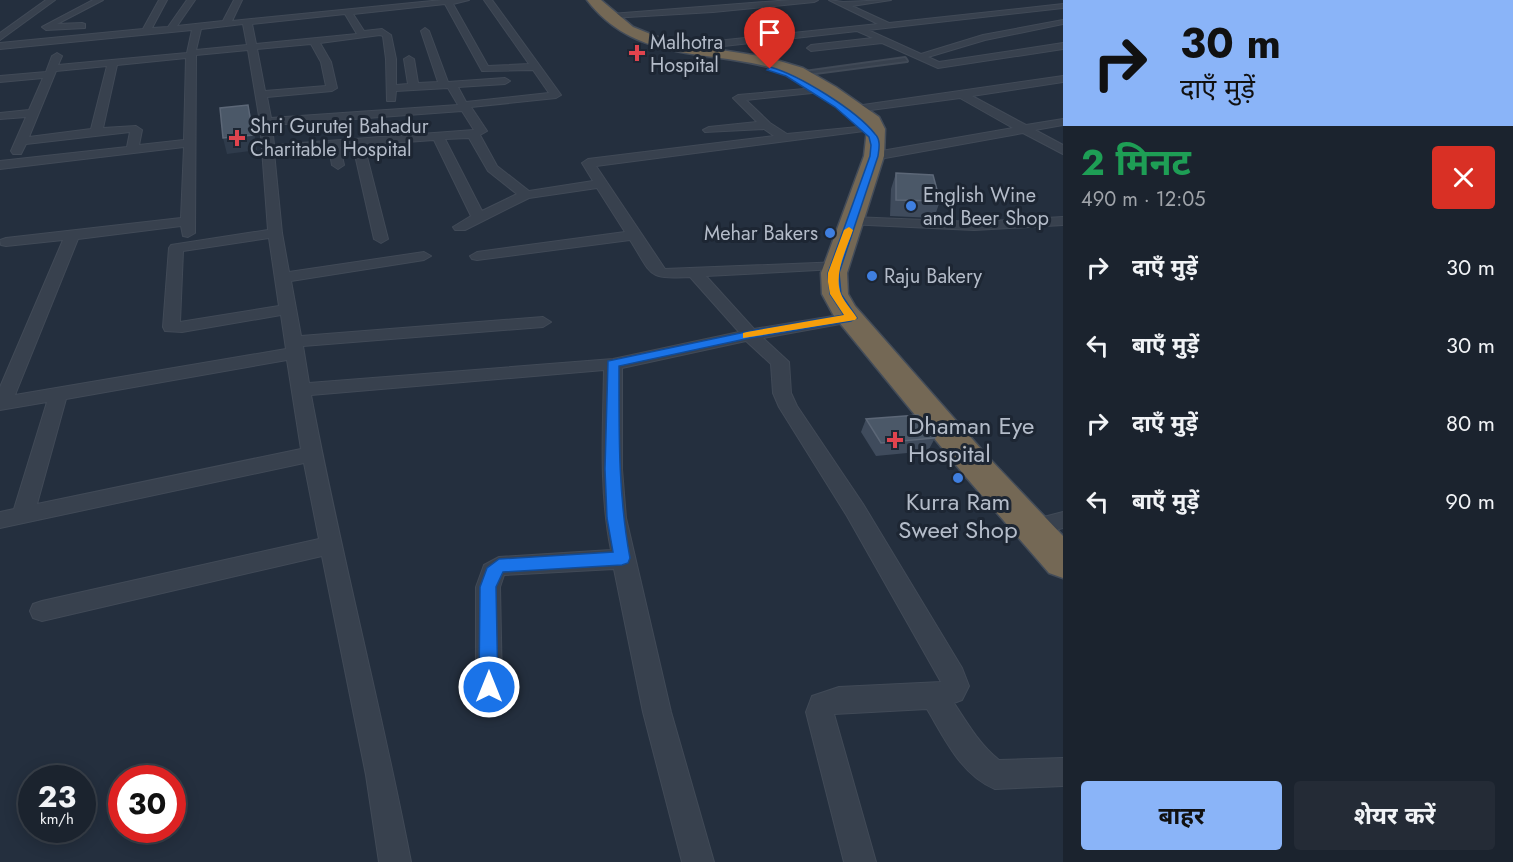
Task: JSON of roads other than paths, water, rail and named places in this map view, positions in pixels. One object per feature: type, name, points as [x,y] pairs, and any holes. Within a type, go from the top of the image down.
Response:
[{"type":"highway","points":[[581,0],[612,28],[633,39],[686,55],[770,69],[788,75],[837,105],[870,140]]},
{"type":"highway","points":[[593,0],[631,31],[679,48],[777,65],[800,73],[872,121],[876,129],[870,140],[852,221],[834,273],[835,294],[851,318],[977,467],[1063,562]]},
{"type":"street","points":[[0,37],[51,0]]},
{"type":"street","points":[[11,45],[99,0]]},
{"type":"street","points":[[148,28],[163,0]]},
{"type":"street","points":[[171,29],[191,0]]},
{"type":"street","points":[[226,24],[238,0]]},
{"type":"street","points":[[337,0],[343,12],[363,34]]},
{"type":"street","points":[[101,26],[171,29],[343,12],[416,2],[465,0]]},
{"type":"street","points":[[268,149],[358,143],[439,126],[465,107],[556,95],[488,0]]},
{"type":"street","points":[[698,0],[725,18],[780,13],[765,5]]},
{"type":"street","points":[[611,16],[713,10],[814,0]]},
{"type":"street","points":[[832,0],[888,25]]},
{"type":"street","points":[[842,4],[886,0]]},
{"type":"street","points":[[448,2],[483,68],[488,70],[536,67]]},
{"type":"street","points":[[986,3],[1045,25]]},
{"type":"street","points":[[679,48],[825,30],[1063,6]]},
{"type":"street","points":[[278,18],[282,9]]},
{"type":"street","points":[[247,21],[266,122],[275,233],[312,454],[380,775],[395,862]]},
{"type":"street","points":[[915,22],[937,30]]},
{"type":"street","points":[[919,57],[969,42],[1063,22]]},
{"type":"street","points":[[807,24],[825,30]]},
{"type":"street","points":[[46,27],[91,26]]},
{"type":"street","points":[[188,244],[191,54],[197,26]]},
{"type":"street","points":[[0,46],[148,28]]},
{"type":"street","points":[[856,28],[938,65],[1063,46]]},
{"type":"street","points":[[1031,28],[1063,39]]},
{"type":"street","points":[[266,122],[390,113],[473,134],[481,131],[448,84],[425,31]]},
{"type":"street","points":[[0,79],[113,62],[252,46],[354,39],[363,34],[382,33],[387,35],[392,88],[390,113]]},
{"type":"street","points":[[958,38],[969,42]]},
{"type":"street","points":[[6,165],[21,141],[63,40]]},
{"type":"street","points":[[812,48],[882,40]]},
{"type":"street","points":[[260,95],[332,88],[326,62],[314,41]]},
{"type":"street","points":[[409,60],[413,86]]},
{"type":"street","points":[[96,132],[113,62]]},
{"type":"street","points":[[392,88],[514,80],[508,68]]},
{"type":"street","points":[[856,109],[1063,79]]},
{"type":"street","points":[[519,90],[524,100]]},
{"type":"street","points":[[783,138],[738,98],[812,90]]},
{"type":"street","points":[[962,95],[1063,150]]},
{"type":"street","points":[[0,116],[33,113]]},
{"type":"street","points":[[836,265],[669,274],[657,271],[636,235],[588,165],[591,161],[783,138],[870,140],[1024,129],[1063,122]]},
{"type":"street","points":[[709,130],[766,125]]},
{"type":"street","points":[[439,126],[479,218]]},
{"type":"street","points":[[21,141],[135,129],[132,149]]},
{"type":"street","points":[[473,134],[492,168],[526,195]]},
{"type":"street","points":[[6,165],[190,142]]},
{"type":"street","points":[[358,143],[381,239]]},
{"type":"street","points":[[334,145],[338,165]]},
{"type":"street","points":[[460,227],[526,195],[602,183]]},
{"type":"street","points":[[2,245],[189,221]]},
{"type":"street","points":[[852,221],[955,226],[1063,221]]},
{"type":"street","points":[[275,233],[188,244],[176,248],[171,327],[288,309]]},
{"type":"street","points":[[1,404],[72,235]]},
{"type":"street","points":[[477,256],[636,235]]},
{"type":"street","points":[[283,278],[424,256]]},
{"type":"street","points":[[694,272],[750,335],[780,362],[782,393],[788,407],[855,510],[956,686],[953,691],[934,696],[838,700],[822,705],[820,712],[860,862]]},
{"type":"street","points":[[302,390],[613,364],[750,335],[851,318]]},
{"type":"street","points":[[1,404],[58,395],[295,348],[543,322]]},
{"type":"street","points":[[613,364],[612,469],[615,518],[657,712],[698,862]]},
{"type":"street","points":[[23,516],[58,395]]},
{"type":"street","points":[[0,520],[312,454]]},
{"type":"street","points":[[1032,528],[1063,520]]},
{"type":"street","points":[[42,611],[332,545]]},
{"type":"street","points":[[489,687],[488,587],[492,572],[499,566],[622,558]]},
{"type":"street","points":[[934,696],[987,771],[1005,777],[1063,772]]},
{"type":"lane","points":[[800,73],[905,60]]},
{"type":"place","name":"Malhotra Hospital","points":[[637,53]]},
{"type":"place","name":"Shri Gurutej Bahadur Charitable Hospital","points":[[237,138]]},
{"type":"place","name":"English Wine and Beer Shop","points":[[911,206]]},
{"type":"place","name":"Mehar Bakers","points":[[830,233]]},
{"type":"place","name":"Raju Bakery","points":[[872,276]]},
{"type":"place","name":"Dhaman Eye Hospital","points":[[895,440]]},
{"type":"place","name":"Kurra Ram Sweet Shop","points":[[958,478]]}]
